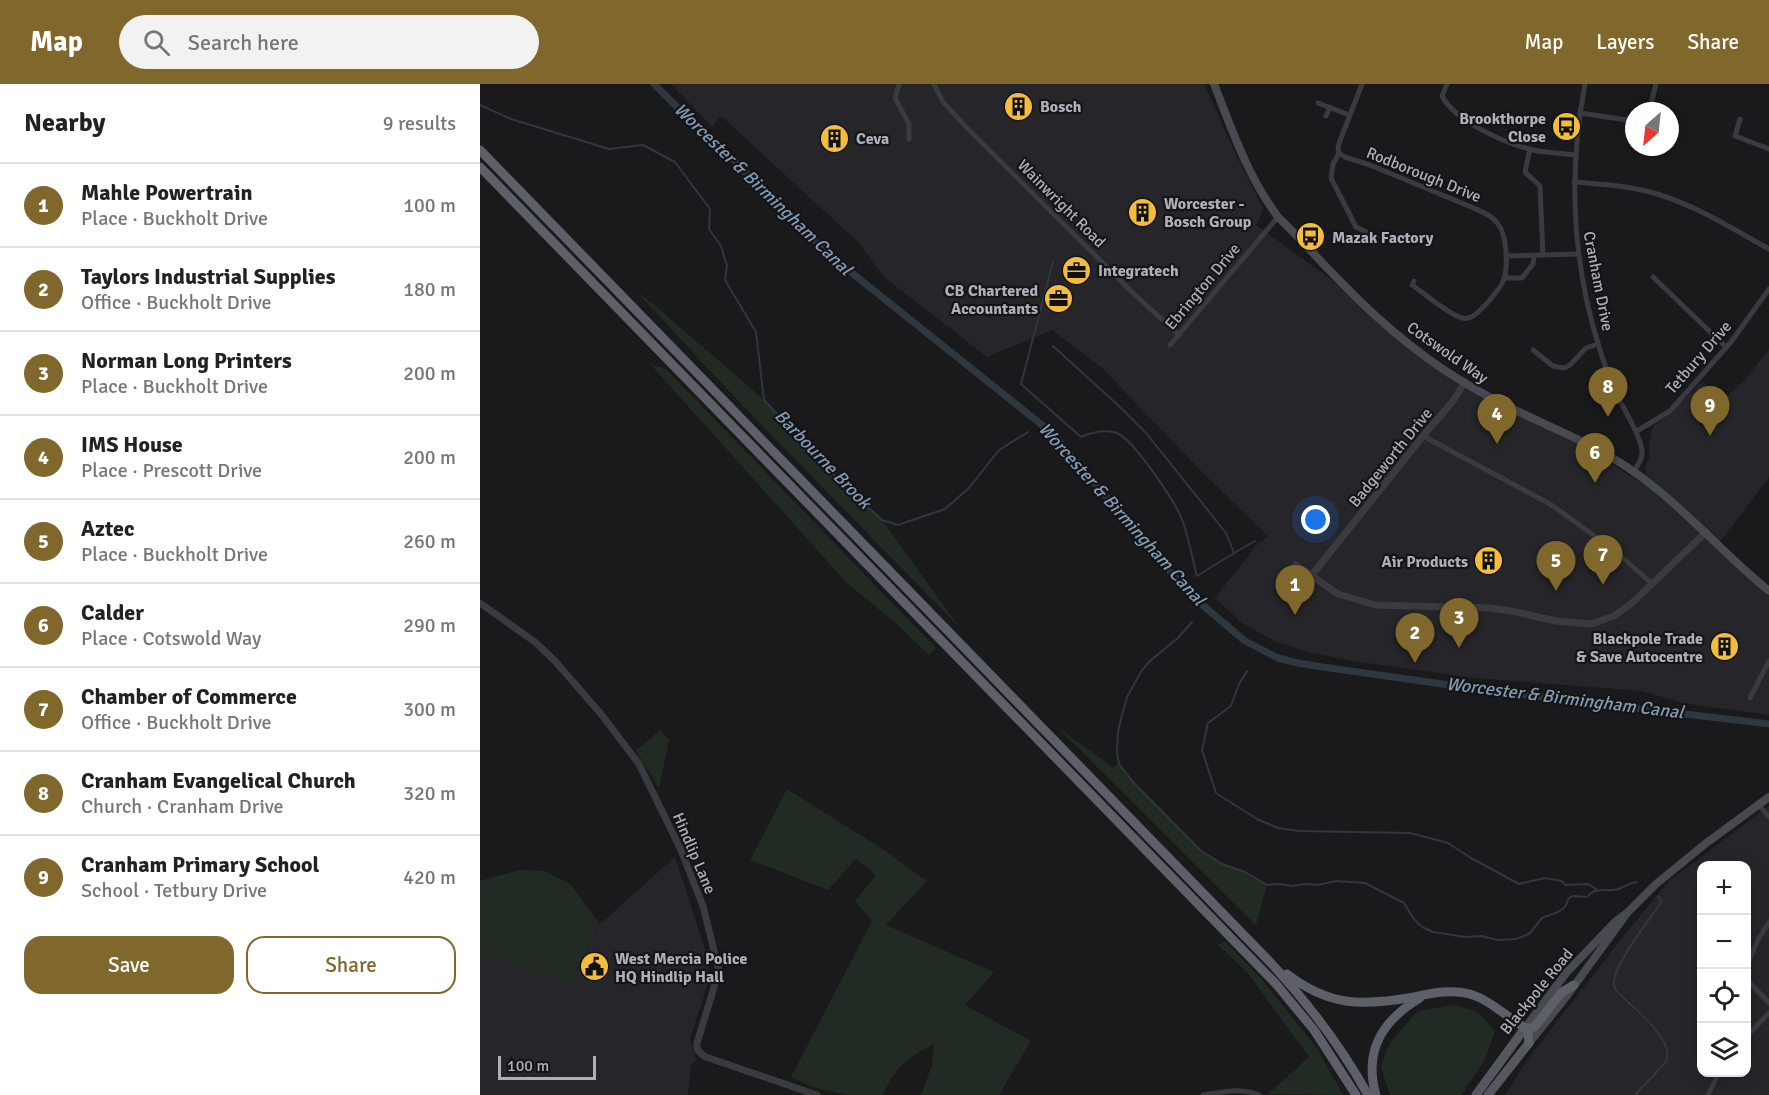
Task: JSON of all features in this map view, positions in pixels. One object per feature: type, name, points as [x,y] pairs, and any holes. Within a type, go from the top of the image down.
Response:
[{"type":"highway","points":[[480,150],[1270,962],[1316,1015],[1368,1095]]},
{"type":"highway","points":[[480,167],[1276,984],[1314,1030],[1356,1095]]},
{"type":"highway","points":[[1270,962],[1306,987],[1334,999],[1350,1002],[1380,1003],[1449,992],[1470,994],[1491,1004],[1525,1028],[1529,1043]]},
{"type":"highway","points":[[1525,1028],[1532,1028],[1536,1025],[1562,992],[1574,985]]},
{"type":"highway","points":[[1376,1095],[1373,1066],[1382,1032],[1397,1013],[1425,995]]},
{"type":"main road","name":"Cotswold Way","points":[[1214,84],[1243,158],[1268,203],[1278,217],[1338,280],[1383,322],[1434,362],[1484,394],[1583,442],[1634,472],[1706,532],[1769,591]]},
{"type":"main road","name":"Blackpole Road","points":[[1488,1095],[1627,913],[1678,866],[1769,797]]},
{"type":"main road","name":"Blackpole Road","points":[[1476,1095],[1566,973],[1616,921],[1627,913]]},
{"type":"street","points":[[898,84],[895,98],[909,124],[909,139]]},
{"type":"street","name":"Wainwright Road","points":[[934,84],[943,102],[968,129],[1133,293],[1179,335]]},
{"type":"street","points":[[1362,84],[1338,146],[1339,153],[1333,164],[1331,178],[1356,226],[1376,237]]},
{"type":"street","points":[[1447,84],[1442,96],[1448,106],[1496,137],[1530,149],[1575,154]]},
{"type":"street","name":"Cranham Drive","points":[[1585,84],[1575,154],[1575,218],[1578,254],[1586,300],[1598,344],[1614,388],[1640,443],[1642,456],[1634,472]]},
{"type":"street","points":[[1651,102],[1656,84]]},
{"type":"street","points":[[1318,103],[1349,115]]},
{"type":"street","points":[[1326,116],[1330,107]]},
{"type":"street","points":[[1580,113],[1625,120]]},
{"type":"street","points":[[1740,119],[1735,136],[1769,149]]},
{"type":"street","points":[[1530,149],[1525,172],[1540,186],[1543,255]]},
{"type":"street","name":"Rodborough Drive","points":[[1339,153],[1489,215],[1502,230],[1506,256],[1505,278]]},
{"type":"street","points":[[1574,182],[1613,184],[1660,195],[1691,207],[1769,249]]},
{"type":"street","name":"Ebrington Drive","points":[[1170,345],[1278,217]]},
{"type":"street","points":[[1506,256],[1578,254]]},
{"type":"street","points":[[1414,281],[1412,285],[1464,319],[1473,317],[1505,278],[1522,278],[1533,264],[1534,256]]},
{"type":"street","points":[[1653,277],[1726,347]]},
{"type":"street","name":"Tetbury Drive","points":[[1636,431],[1670,411],[1726,347],[1769,289]]},
{"type":"street","points":[[1531,360],[1535,352],[1553,366],[1564,368],[1570,365],[1586,348],[1598,344]]},
{"type":"street","name":"Badgeworth Drive","points":[[1311,576],[1453,401],[1465,382]]},
{"type":"street","points":[[1423,436],[1550,504],[1614,550],[1652,583]]},
{"type":"street","points":[[1296,565],[1338,594],[1375,605],[1490,608],[1556,621],[1591,624],[1614,616],[1632,603],[1706,532]]},
{"type":"street","name":"Hindlip Lane","points":[[480,603],[535,642],[555,661],[639,764],[684,858],[703,906],[719,971],[696,1048],[706,1057],[817,1095]]},
{"type":"street","points":[[1750,699],[1769,661]]},
{"type":"street","points":[[1761,678],[1769,682]]},
{"type":"street","points":[[1759,805],[1769,817]]},
{"type":"street","points":[[1751,956],[1769,922]]},
{"type":"street","points":[[1751,984],[1769,1003]]},
{"type":"street","points":[[1751,1032],[1769,1013]]},
{"type":"street","points":[[1494,1095],[1500,1086],[1502,1077]]},
{"type":"street","points":[[1708,1095],[1717,1077]]},
{"type":"street","points":[[1203,1095],[1239,1089],[1259,1095]]},
{"type":"shaded area","points":[[671,84],[1204,84],[1263,208],[1256,225],[1336,283],[1381,325],[1446,376],[1479,396],[1543,426],[1604,459],[1649,488],[1691,523],[1769,596],[1769,715],[1683,703],[1642,691],[1475,678],[1360,662],[1312,653],[1276,642],[1242,623],[1215,598],[1256,546],[1268,536],[1202,472],[1102,368],[1052,330],[987,357],[884,277],[859,243],[721,116],[712,127]]},
{"type":"shaded area","points":[[634,289],[764,400],[844,485],[882,520],[960,628],[741,404]]},
{"type":"shaded area","points":[[1769,349],[1769,477],[1720,542],[1647,475],[1645,467],[1650,457],[1649,446],[1653,426],[1670,414],[1702,381],[1724,399],[1745,380]]},
{"type":"shaded area","points":[[650,364],[666,369],[936,648],[929,655],[900,627],[847,583]]},
{"type":"shaded area","points":[[1057,727],[1113,767],[1119,764],[1133,782],[1200,850],[1222,864],[1245,872],[1267,885],[1256,925]]},
{"type":"shaded area","points":[[660,730],[669,740],[659,788],[636,751]]},
{"type":"shaded area","points":[[787,789],[881,848],[927,881],[886,925],[994,972],[965,1005],[1031,1041],[999,1095],[921,1095],[932,1065],[934,1044],[916,1054],[897,1070],[883,1095],[847,1095],[813,1087],[791,1077],[872,921],[855,901],[876,875],[856,859],[828,890],[750,860]]},
{"type":"shaded area","points":[[1769,806],[1769,1095],[1505,1095],[1530,1056],[1669,881]]},
{"type":"shaded area","name":"West Mercia Police HQ Hindlip Hall","points":[[675,857],[707,955],[709,980],[690,1039],[696,1060],[691,1064],[688,1095],[480,1095],[480,881],[520,870],[544,871],[570,884],[600,924]]},
{"type":"shaded area","points":[[520,870],[544,871],[570,884],[599,924],[570,983],[484,957],[480,948],[480,881]]},
{"type":"shaded area","points":[[1225,941],[1259,976],[1317,1048],[1343,1095],[1268,1094],[1309,1057],[1247,972],[1218,945]]},
{"type":"shaded area","points":[[1451,1005],[1476,1012],[1495,1031],[1485,1060],[1461,1095],[1390,1095],[1381,1067],[1392,1040],[1418,1011]]},
{"type":"waterway","name":"Worcester & Birmingham Canal","points":[[654,84],[707,137],[734,160],[778,207],[837,261],[1058,440],[1174,576],[1199,602],[1245,641],[1278,658],[1322,667],[1485,690],[1769,724]]},
{"type":"waterway","name":"Barbourne Brook","points":[[480,105],[511,119],[609,149],[643,145],[675,162],[710,209],[709,229],[721,246],[727,266],[725,280],[756,332],[764,400],[844,485],[882,520],[898,525],[945,509],[969,488],[999,450],[1028,432]]},
{"type":"waterway","name":"Barbourne Brook","points":[[1053,262],[1021,384],[1081,437],[1108,431],[1117,433],[1134,447],[1154,473],[1179,513],[1197,576],[1234,553],[1226,533],[1146,433],[1053,346]]},
{"type":"waterway","points":[[1234,553],[1255,541]]},
{"type":"waterway","name":"Barbourne Brook","points":[[1192,622],[1178,638],[1142,670],[1127,697],[1118,732],[1117,752],[1119,764],[1133,782],[1200,850],[1222,864],[1245,872],[1267,885],[1318,885],[1336,881],[1365,883],[1404,903],[1413,918],[1422,927],[1433,932],[1465,937],[1482,936],[1497,940],[1516,939],[1529,934],[1542,918],[1558,912],[1573,896],[1587,897],[1594,892],[1615,890],[1637,882]]},
{"type":"waterway","points":[[1247,671],[1239,684],[1231,706],[1208,723],[1202,750],[1216,793],[1257,819],[1278,828],[1299,831],[1410,833],[1448,843],[1519,884],[1545,878],[1562,881],[1565,885],[1588,884],[1596,889]]},
{"type":"waterway","name":"Barbourne Brook","points":[[1635,1095],[1666,1062],[1667,1054],[1661,1037],[1617,991],[1614,981],[1626,952],[1662,902],[1658,896]]},
{"type":"place","name":"Bosch","points":[[1019,106]]},
{"type":"place","name":"Brookthorpe Close","points":[[1567,127]]},
{"type":"place","name":"Ceva","points":[[835,138]]},
{"type":"place","name":"Worcester - Bosch Group","points":[[1143,212]]},
{"type":"place","name":"Mazak Factory","points":[[1311,237]]},
{"type":"place","name":"Integratech","points":[[1077,270]]},
{"type":"place","name":"CB Chartered Accountants","points":[[1059,299]]},
{"type":"place","name":"Cranham Evangelical Church","points":[[1608,417]]},
{"type":"place","name":"Cranham Primary School","points":[[1710,436]]},
{"type":"place","name":"IMS House","points":[[1497,444]]},
{"type":"place","name":"Calder","points":[[1595,483]]},
{"type":"place","name":"Air Products","points":[[1489,561]]},
{"type":"place","name":"Chamber of Commerce","points":[[1603,585]]},
{"type":"place","name":"Aztec","points":[[1556,591]]},
{"type":"place","name":"Mahle Powertrain","points":[[1295,615]]},
{"type":"place","name":"Blackpole Trade & Save Autocentre","points":[[1724,647]]},
{"type":"place","name":"Norman Long Printers","points":[[1459,648]]},
{"type":"place","name":"Taylors Industrial Supplies","points":[[1415,663]]},
{"type":"place","name":"West Mercia Police HQ Hindlip Hall","points":[[594,967]]}]
